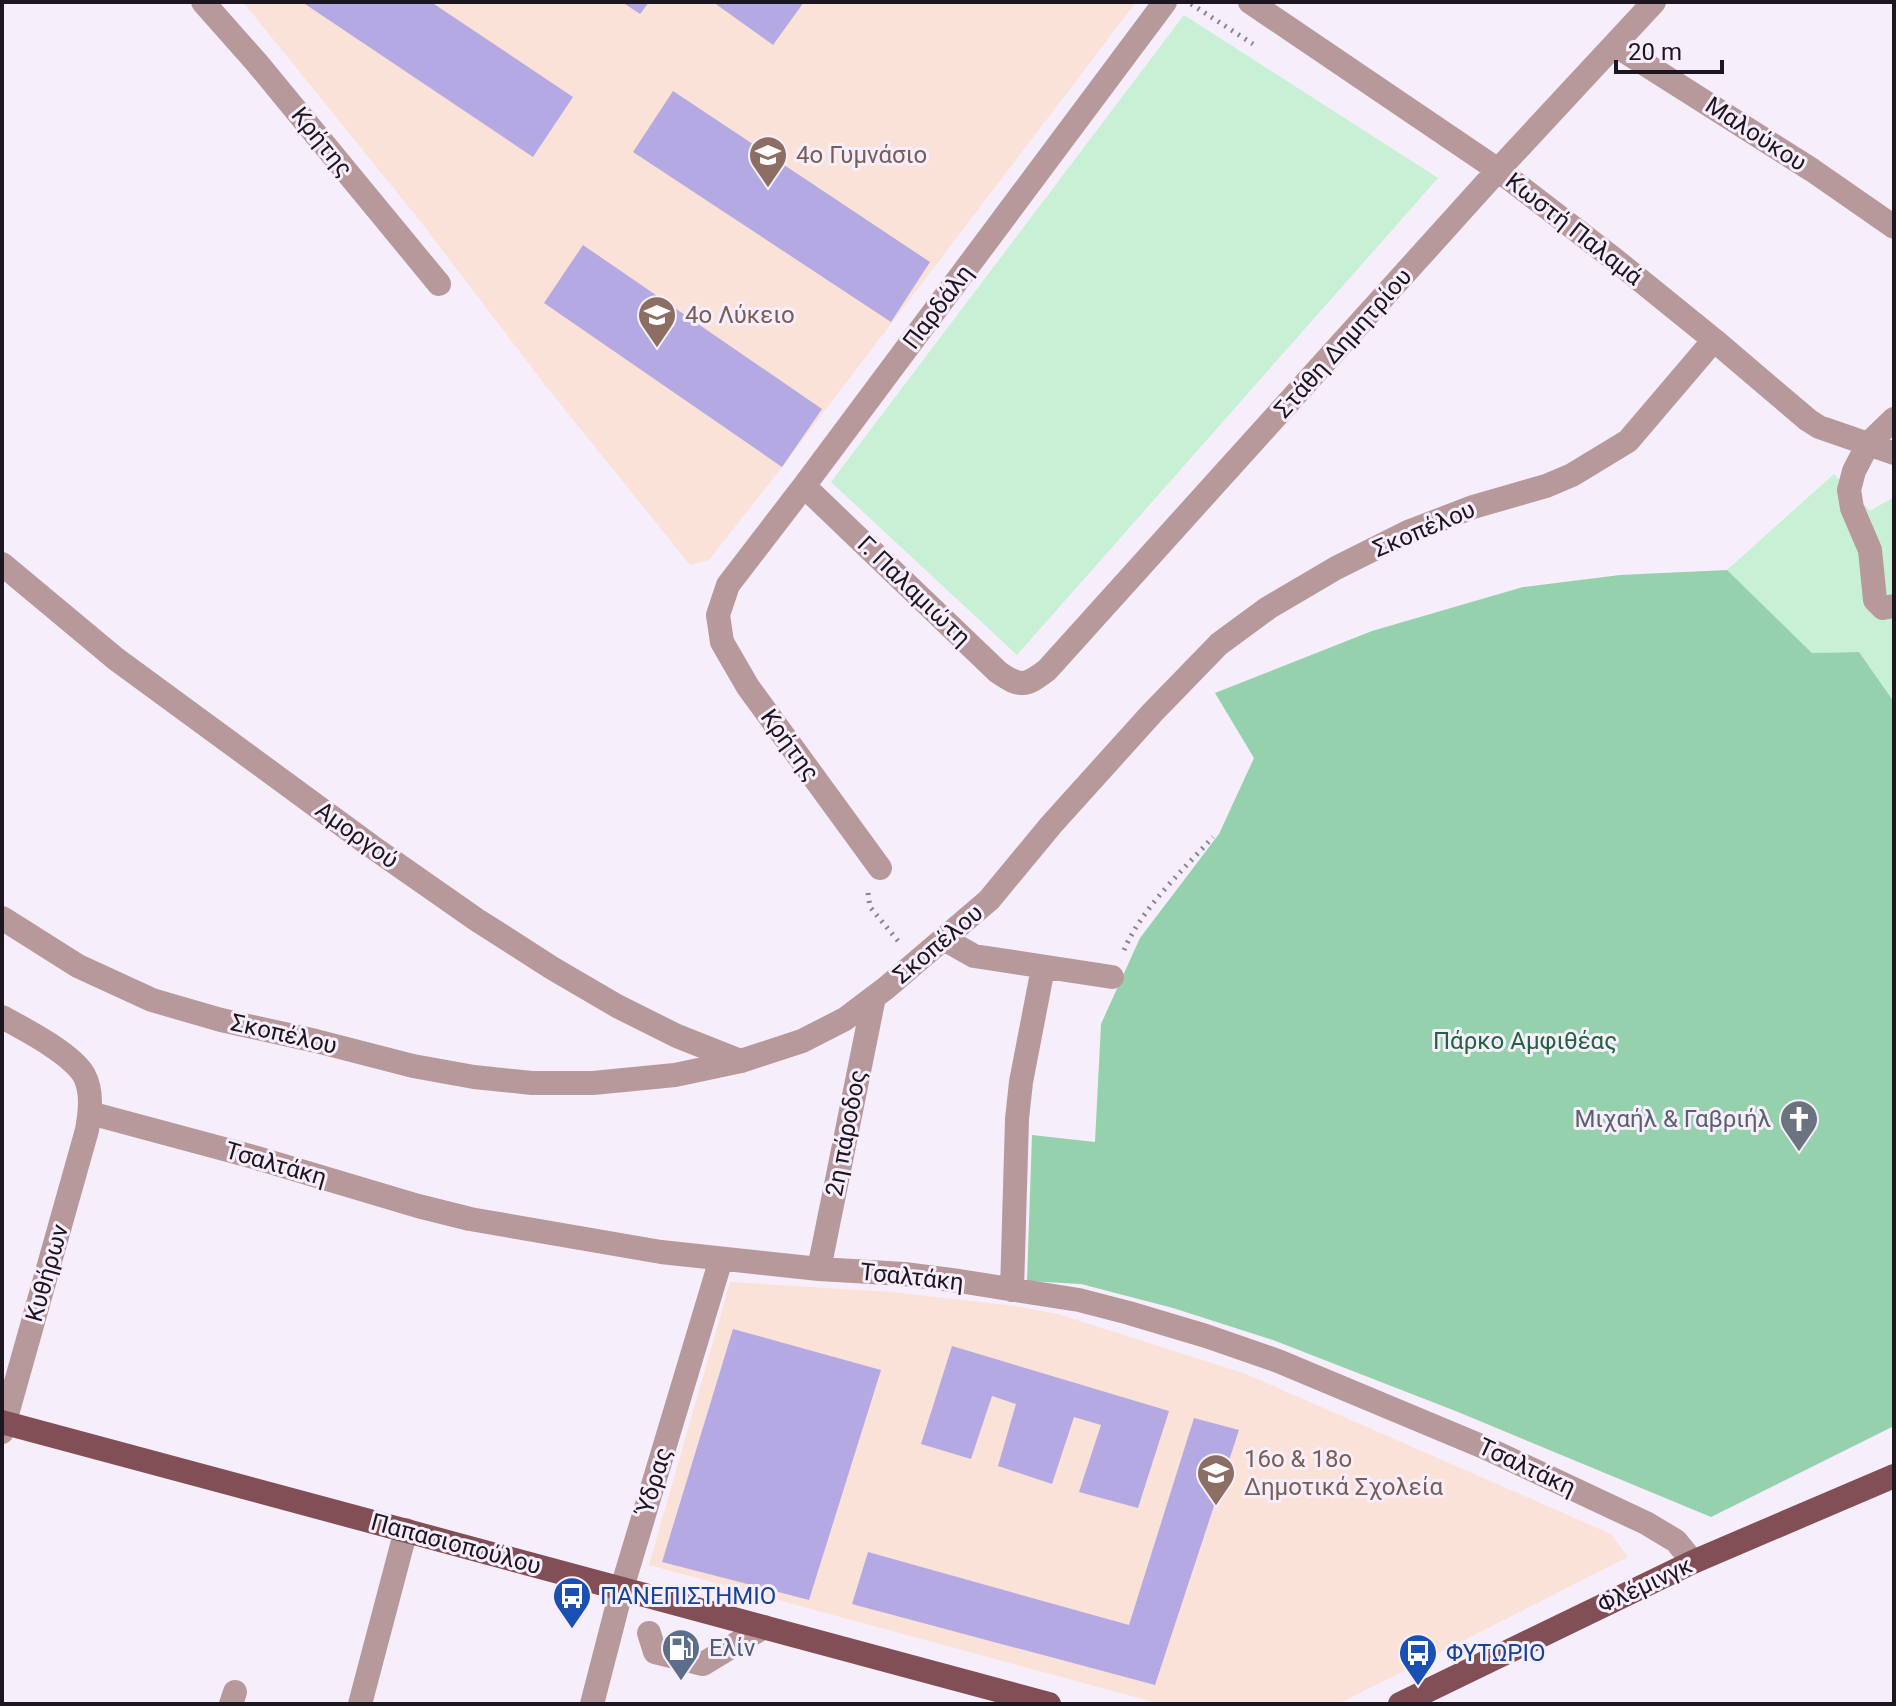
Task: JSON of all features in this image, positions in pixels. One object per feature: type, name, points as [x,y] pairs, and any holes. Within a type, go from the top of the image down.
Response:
[{"type":"main road","name":"Παπασιοπούλου","points":[[3,1426],[406,1530],[1049,1704]]},
{"type":"main road","name":"Φλέμινγκ","points":[[1400,1704],[1693,1562],[1894,1476]]},
{"type":"street","name":"Κρήτης","points":[[203,2],[439,284]]},
{"type":"street","name":"Παρδάλη","points":[[718,615],[728,585],[1165,2]]},
{"type":"street","name":"Κωστή Παλαμά","points":[[1250,2],[1498,170],[1614,259],[1808,420],[1819,427],[1894,453]]},
{"type":"street","name":"Στάθη Δημητρίου","points":[[1030,682],[1047,670],[1498,170],[1654,2]]},
{"type":"street","name":"Μαλούκου","points":[[1615,45],[1812,170],[1894,227]]},
{"type":"street","name":"Σκοπέλου","points":[[2,918],[78,966],[152,1000],[221,1020],[413,1066],[532,1083],[593,1083],[675,1075],[741,1061],[812,1037],[845,1019],[989,900],[1051,825],[1219,644],[1268,608],[1336,568],[1408,532],[1473,507],[1546,486],[1597,461],[1628,441],[1714,340]]},
{"type":"street","points":[[1894,419],[1868,444],[1854,471],[1849,490],[1852,508],[1870,550],[1875,600],[1883,608],[1894,606]]},
{"type":"street","name":"Γ. Παλαμιώτη","points":[[804,486],[998,672],[1022,684],[1030,682]]},
{"type":"street","name":"Αμοργού","points":[[2,564],[116,659],[477,920],[617,1006],[677,1036],[741,1061]]},
{"type":"street","name":"Κρήτης","points":[[718,615],[722,642],[748,687],[880,868]]},
{"type":"street","points":[[944,939],[974,956],[1112,977]]},
{"type":"street","points":[[1012,1290],[1017,1119],[1043,968]]},
{"type":"street","name":"2η πάροδος","points":[[819,1269],[874,997]]},
{"type":"street","points":[[2,1017],[58,1051],[78,1068],[88,1088],[90,1113]]},
{"type":"street","name":"Τσαλτάκη","points":[[90,1113],[470,1219],[661,1252],[819,1269],[904,1274],[1079,1300],[1206,1336],[1278,1361],[1486,1448],[1646,1523],[1676,1541],[1693,1562]]},
{"type":"street","name":"Κυθήρων","points":[[3,1426],[90,1113]]},
{"type":"street","name":"Ύδρας","points":[[592,1704],[622,1588],[721,1259]]},
{"type":"street","points":[[360,1704],[406,1530]]},
{"type":"street","points":[[649,1633],[655,1652],[703,1664],[764,1627]]},
{"type":"path","points":[[1189,2],[1255,45]]},
{"type":"path","points":[[1112,977],[1128,940],[1158,898],[1213,837]]},
{"type":"path","points":[[880,868],[869,883],[870,907],[916,962]]},
{"type":"shaded area","points":[[243,2],[1136,2],[709,560],[690,565],[545,385],[420,221]]},
{"type":"shaded area","name":"16ο & 18ο Δημοτικά Σχολεία","points":[[730,1282],[892,1292],[1058,1314],[1246,1374],[1611,1534],[1628,1557],[1338,1704],[1161,1704],[649,1565]]},
{"type":"green space","points":[[1184,15],[1438,178],[1017,655],[831,482]]},
{"type":"green space","points":[[1834,474],[1870,511],[1894,497],[1894,702],[1859,652],[1812,653],[1727,570]]},
{"type":"green space","name":"Πάρκο Αμφιθέας","points":[[1727,570],[1812,653],[1859,652],[1894,702],[1894,1426],[1711,1517],[1458,1412],[1273,1340],[1173,1308],[1081,1284],[1027,1281],[1032,1135],[1095,1142],[1101,1024],[1140,938],[1219,834],[1254,758],[1215,693],[1372,631],[1523,587],[1620,575]]},
{"type":"building","points":[[302,2],[431,2],[573,97],[533,157]]},
{"type":"building","points":[[622,2],[649,2],[640,14]]},
{"type":"building","points":[[713,2],[804,2],[773,45]]},
{"type":"building","points":[[673,91],[930,262],[891,322],[633,152]]},
{"type":"building","points":[[583,245],[822,409],[782,467],[544,303]]},
{"type":"building","points":[[733,1329],[881,1370],[809,1600],[662,1562]]},
{"type":"building","points":[[952,1346],[1169,1411],[1138,1508],[1079,1492],[1101,1425],[1074,1417],[1052,1484],[998,1466],[1016,1404],[992,1396],[971,1459],[921,1444]]},
{"type":"building","points":[[1194,1418],[1239,1430],[1155,1685],[852,1604],[868,1552],[1129,1625]]},
{"type":"place","name":"4ο Γυμνάσιο","points":[[768,189]]},
{"type":"place","name":"4ο Λύκειο","points":[[657,349]]},
{"type":"place","name":"Μιχαήλ & Γαβριήλ","points":[[1799,1153]]},
{"type":"place","name":"16ο & 18ο Δημοτικά Σχολεία","points":[[1216,1507]]},
{"type":"place","name":"ΠΑΝΕΠΙΣΤΗΜΙΟ","points":[[572,1630]]},
{"type":"place","name":"Ελίν","points":[[681,1682]]},
{"type":"place","name":"ΦΥΤΩΡΙΟ","points":[[1418,1687]]}]
